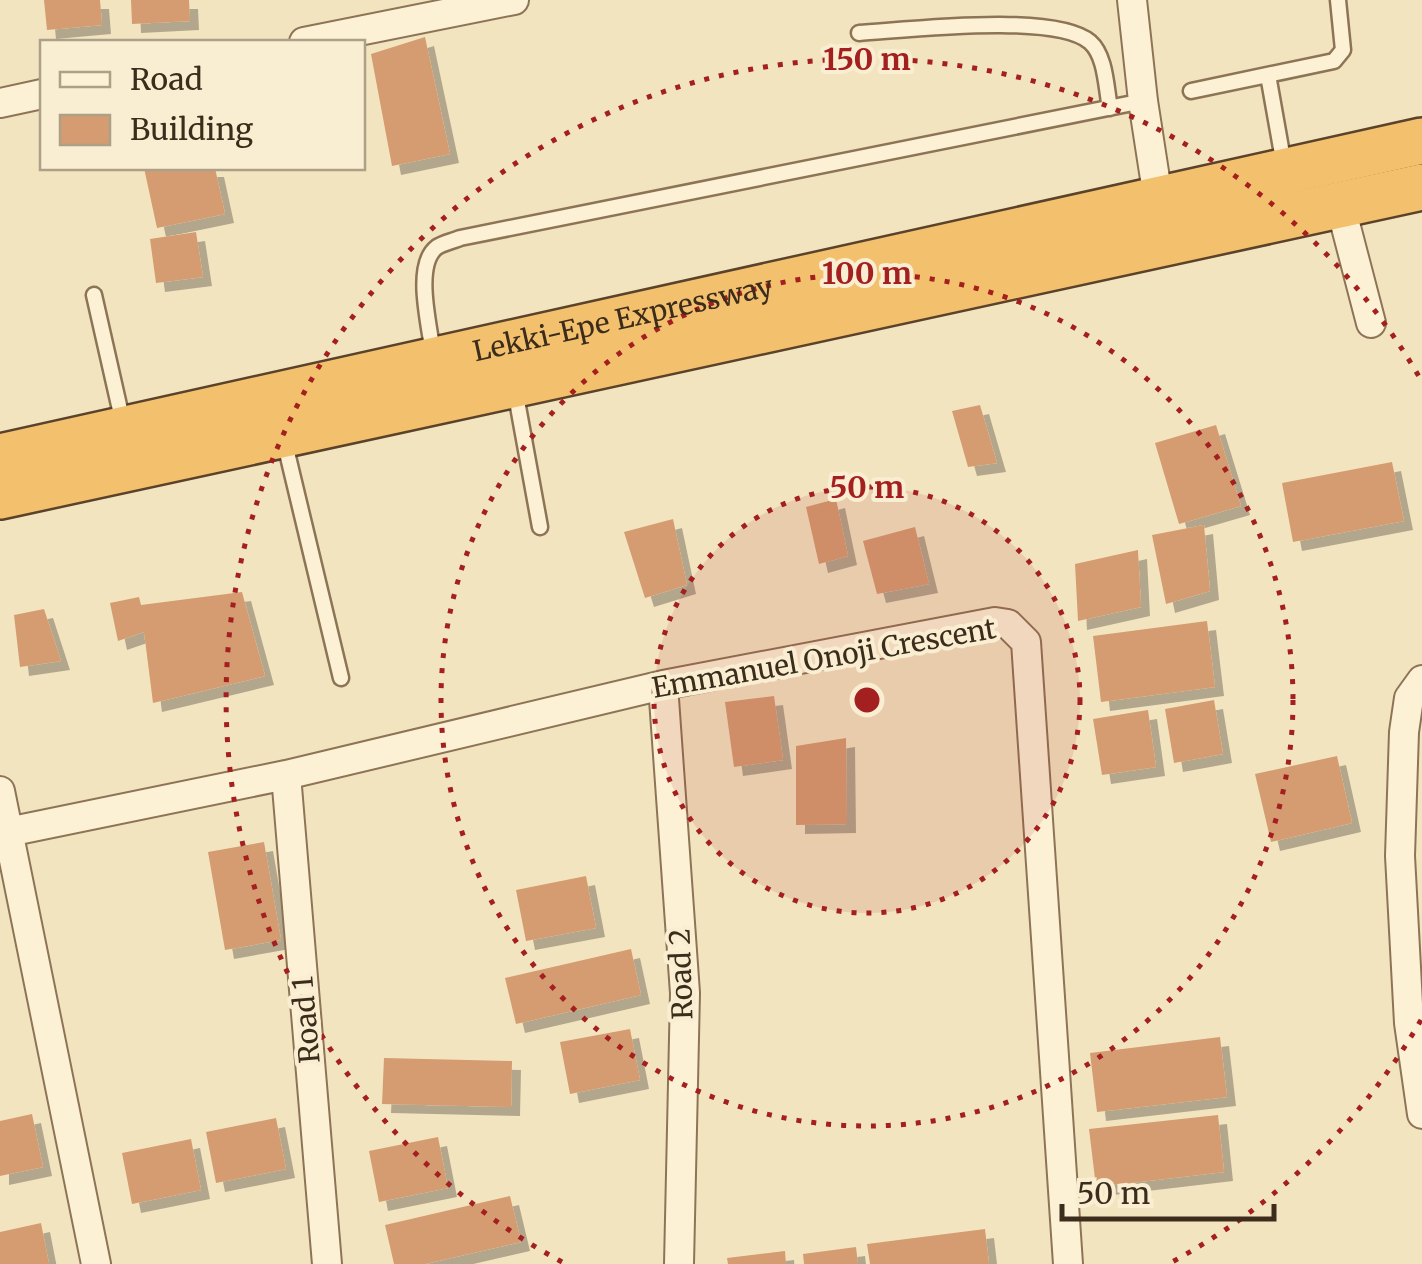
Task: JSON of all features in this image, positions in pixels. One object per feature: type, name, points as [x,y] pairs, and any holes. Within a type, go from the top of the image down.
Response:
[{"type":"highway","name":"Lekki-Epe Expressway","points":[[0,496],[283,434],[323,405],[434,360],[1422,142]]},
{"type":"highway","name":"Lekki-Epe Expressway","points":[[0,457],[124,428],[514,384],[1422,186]]},
{"type":"street","points":[[312,40],[433,8],[514,0]]},
{"type":"street","points":[[1132,0],[1158,198]]},
{"type":"street","points":[[0,103],[40,94]]},
{"type":"street","points":[[1340,204],[1371,323]]},
{"type":"street","name":"Emmanuel Onoji Crescent","points":[[8,832],[286,775],[662,685],[995,622],[1008,624],[1026,642],[1068,1264]]},
{"type":"street","points":[[1422,680],[1409,698],[1404,732],[1400,856],[1409,1023],[1422,1114]]},
{"type":"street","name":"Road 2","points":[[662,685],[684,992],[678,1264]]},
{"type":"street","name":"Road 1","points":[[286,775],[327,1264]]},
{"type":"street","points":[[0,791],[96,1264]]},
{"type":"lane","points":[[1190,91],[1334,61],[1343,50],[1338,0]]},
{"type":"lane","points":[[859,33],[1022,24],[1080,36],[1093,44],[1100,58],[1110,108]]},
{"type":"lane","points":[[1268,75],[1285,171]]},
{"type":"lane","points":[[434,360],[423,276],[436,248],[460,238],[1143,101]]},
{"type":"lane","points":[[94,295],[124,428]]},
{"type":"lane","points":[[514,384],[540,527]]},
{"type":"lane","points":[[283,434],[341,678]]},
{"type":"building","points":[[44,0],[100,0],[102,25],[47,30]]},
{"type":"building","points":[[131,0],[189,0],[190,21],[132,24]]},
{"type":"building","points":[[425,37],[450,154],[392,166],[371,54]]},
{"type":"building","points":[[144,170],[215,170],[225,214],[157,228]]},
{"type":"building","points":[[196,232],[203,277],[156,283],[150,239]]},
{"type":"building","points":[[980,405],[997,463],[968,467],[952,411]]},
{"type":"building","points":[[1216,425],[1241,506],[1179,524],[1155,443]]},
{"type":"building","points":[[1392,462],[1404,521],[1293,542],[1282,483]]},
{"type":"building","points":[[836,499],[848,556],[819,564],[806,507]]},
{"type":"building","points":[[673,519],[687,585],[645,598],[624,532]]},
{"type":"building","points":[[1204,525],[1210,591],[1166,604],[1152,535]]},
{"type":"building","points":[[915,527],[929,584],[877,594],[863,541]]},
{"type":"building","points":[[1138,550],[1141,607],[1078,621],[1075,564]]},
{"type":"building","points":[[242,592],[265,676],[153,703],[144,632],[118,641],[110,603],[139,597],[141,605]]},
{"type":"building","points":[[44,609],[61,661],[20,667],[14,615]]},
{"type":"building","points":[[1207,621],[1215,687],[1101,702],[1093,636]]},
{"type":"building","points":[[774,696],[783,760],[734,767],[725,702]]},
{"type":"building","points":[[1214,700],[1223,754],[1174,763],[1165,709]]},
{"type":"building","points":[[1148,710],[1156,767],[1102,775],[1093,719]]},
{"type":"building","points":[[846,738],[847,824],[796,825],[796,746]]},
{"type":"building","points":[[1337,756],[1352,823],[1271,842],[1255,774]]},
{"type":"building","points":[[264,842],[281,940],[225,950],[208,852]]},
{"type":"building","points":[[586,876],[596,928],[526,941],[516,890]]},
{"type":"building","points":[[631,949],[641,995],[516,1024],[505,978]]},
{"type":"building","points":[[630,1029],[640,1080],[570,1094],[560,1042]]},
{"type":"building","points":[[1220,1037],[1227,1097],[1097,1112],[1090,1053]]},
{"type":"building","points":[[384,1058],[512,1061],[511,1107],[382,1104]]},
{"type":"building","points":[[32,1114],[43,1167],[0,1176],[0,1121]]},
{"type":"building","points":[[1218,1115],[1224,1172],[1096,1187],[1089,1129]]},
{"type":"building","points":[[276,1118],[286,1169],[216,1183],[206,1132]]},
{"type":"building","points":[[438,1137],[448,1188],[379,1202],[369,1151]]},
{"type":"building","points":[[191,1139],[201,1190],[132,1204],[122,1153]]},
{"type":"building","points":[[510,1196],[521,1242],[425,1264],[394,1264],[385,1225]]},
{"type":"building","points":[[41,1223],[49,1264],[0,1264],[0,1232]]},
{"type":"building","points":[[985,1229],[989,1264],[870,1264],[867,1244]]},
{"type":"building","points":[[856,1247],[858,1264],[804,1264],[803,1254]]},
{"type":"building","points":[[785,1251],[786,1264],[728,1264],[727,1258]]}]
